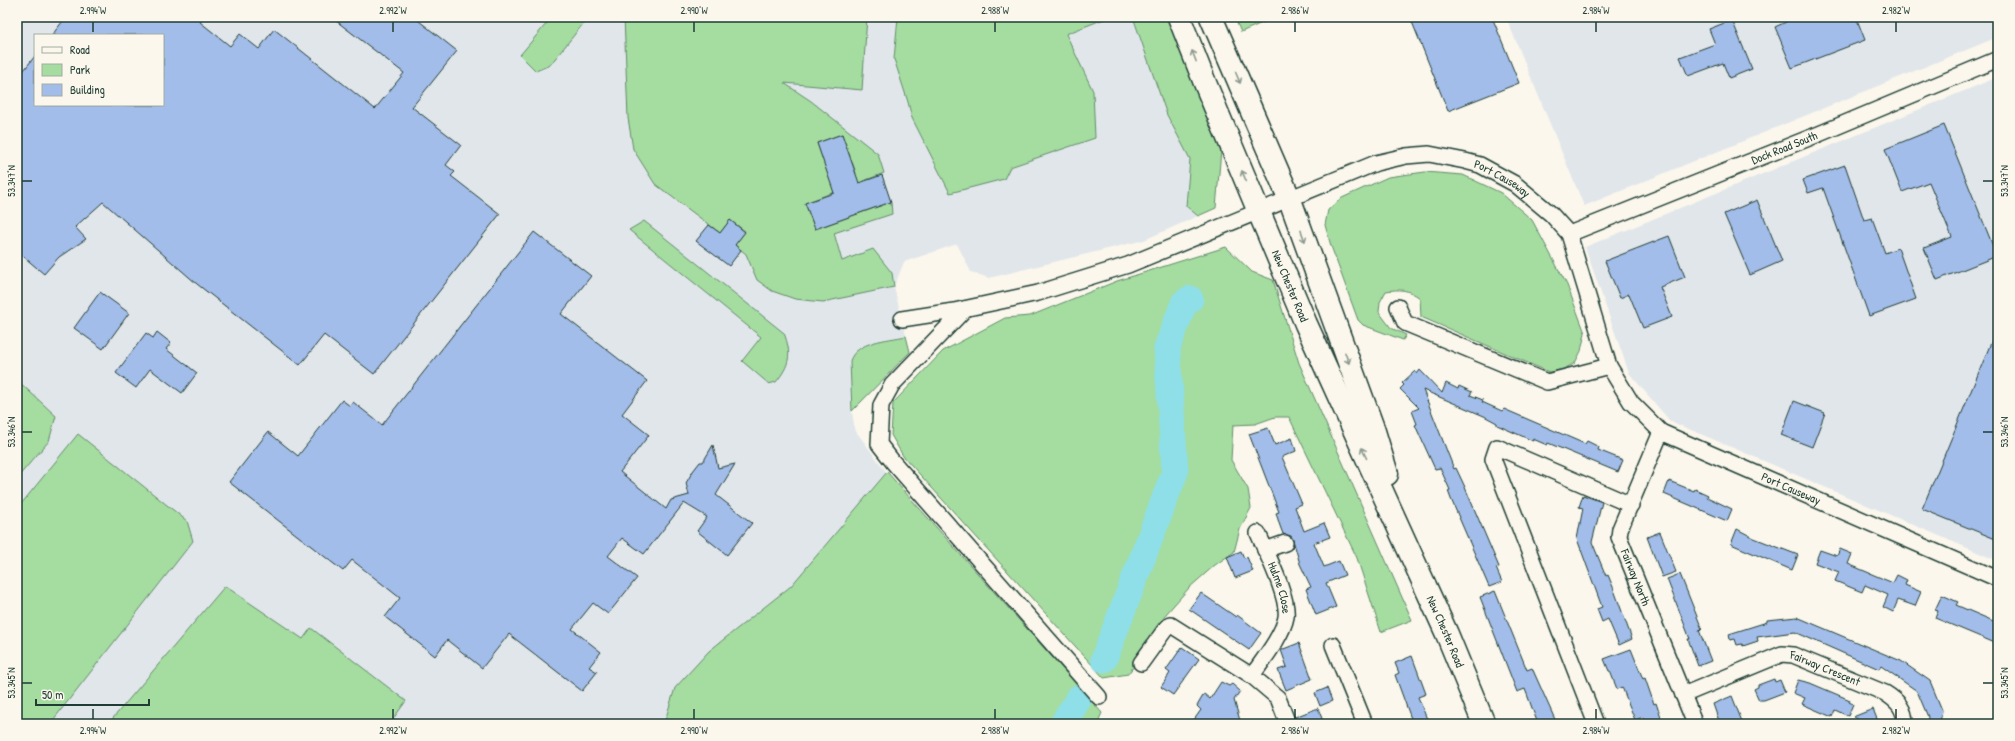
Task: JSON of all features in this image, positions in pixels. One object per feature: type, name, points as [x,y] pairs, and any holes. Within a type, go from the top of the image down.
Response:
[{"type":"highway","name":"New Chester Road","points":[[1179,17],[1205,83],[1306,324],[1447,634],[1482,720]]},
{"type":"highway","name":"New Chester Road","points":[[1211,17],[1290,200],[1372,428],[1410,552]]},
{"type":"street","name":"Dock Road South","points":[[1569,234],[1819,134],[1998,58]]},
{"type":"street","name":"Port Causeway","points":[[902,318],[965,308],[1038,293],[1128,265],[1290,200],[1376,163],[1406,156],[1429,154],[1465,161],[1499,174],[1515,184],[1551,214],[1569,234],[1609,366],[1631,402],[1661,432],[1998,579]]},
{"type":"street","points":[[1398,307],[1405,323],[1547,382],[1609,366]]},
{"type":"street","points":[[965,308],[892,385],[881,405],[878,444],[1099,697]]},
{"type":"street","name":"Fairway North","points":[[1661,432],[1620,530],[1619,537],[1621,546],[1695,724]]},
{"type":"street","points":[[1596,724],[1493,459],[1497,447],[1631,505]]},
{"type":"street","name":"Hulme Close","points":[[1252,676],[1282,629],[1286,617],[1285,605],[1278,581],[1258,533]]},
{"type":"street","name":"Hulme Close","points":[[1265,550],[1285,543]]},
{"type":"street","points":[[1141,663],[1167,627],[1171,625],[1252,676],[1278,698],[1288,724]]},
{"type":"street","points":[[1333,645],[1365,724]]},
{"type":"street","name":"Fairway Crescent","points":[[1683,695],[1782,654],[1793,655],[1885,693],[1894,699],[1900,706],[1905,714],[1905,724]]},
{"type":"shaded area","points":[[17,17],[1170,17],[1221,150],[1216,208],[1144,240],[989,278],[971,272],[957,244],[904,262],[894,287],[910,352],[852,412],[855,430],[887,473],[1054,659],[1010,724],[17,724]]},
{"type":"shaded area","points":[[1506,17],[1998,17],[1998,37],[1584,206]]},
{"type":"shaded area","points":[[1998,77],[1998,561],[1670,421],[1629,373],[1585,247]]},
{"type":"green space","points":[[552,17],[583,17],[583,24],[550,65],[536,71],[520,55]]},
{"type":"green space","points":[[624,17],[867,17],[862,90],[784,83],[811,101],[878,154],[884,173],[851,186],[856,173],[842,134],[817,143],[830,180],[837,191],[805,203],[815,229],[891,202],[892,214],[834,233],[842,261],[873,249],[892,273],[894,287],[823,302],[795,299],[772,291],[757,280],[746,254],[735,245],[745,231],[730,220],[720,233],[655,184],[633,149],[628,118]]},
{"type":"green space","points":[[898,17],[1109,17],[1066,34],[1093,91],[1095,138],[1010,167],[1004,179],[950,193],[912,118],[894,59]]},
{"type":"green space","points":[[1133,17],[1170,17],[1221,150],[1216,208],[1198,216],[1186,206],[1190,159],[1167,115]]},
{"type":"green space","points":[[1234,17],[1276,17],[1241,32]]},
{"type":"green space","points":[[1425,172],[1463,175],[1501,193],[1532,220],[1567,285],[1585,333],[1581,351],[1575,363],[1564,369],[1549,372],[1421,317],[1420,298],[1404,290],[1386,291],[1380,302],[1379,312],[1391,328],[1406,335],[1403,340],[1363,325],[1358,320],[1331,246],[1325,225],[1328,210],[1342,198],[1388,177]]},
{"type":"green space","points":[[644,221],[784,333],[787,340],[789,353],[787,365],[776,382],[769,384],[742,361],[761,337],[629,230]]},
{"type":"green space","points":[[1226,247],[1252,272],[1273,280],[1299,363],[1412,620],[1381,632],[1357,558],[1289,417],[1275,417],[1255,424],[1233,425],[1231,460],[1248,489],[1251,508],[1240,529],[1234,552],[1215,565],[1189,588],[1166,614],[1143,654],[1128,674],[1104,678],[903,456],[891,435],[893,403],[943,351],[1005,318],[1030,316],[1117,281]]},
{"type":"green space","points":[[906,336],[910,352],[852,411],[850,361],[853,354],[866,345],[874,342]]},
{"type":"green space","points":[[17,380],[56,416],[49,441],[17,478]]},
{"type":"green space","points":[[78,434],[187,521],[193,541],[50,724],[17,724],[17,509]]},
{"type":"green space","points":[[887,472],[1102,713],[1097,724],[664,724],[675,688],[709,651],[791,586]]},
{"type":"green space","points":[[225,586],[303,639],[311,628],[406,701],[393,719],[400,724],[108,724]]},
{"type":"building","points":[[66,17],[204,17],[200,22],[230,46],[240,34],[259,49],[274,29],[375,109],[404,73],[331,17],[414,17],[457,51],[412,107],[461,145],[446,165],[455,172],[451,176],[500,214],[374,374],[324,335],[300,365],[197,284],[103,202],[75,227],[86,239],[59,257],[44,274],[17,251],[17,79],[34,57],[34,106],[164,106],[164,34],[53,34]]},
{"type":"building","points":[[1410,17],[1492,17],[1519,83],[1448,111]]},
{"type":"building","points":[[1784,17],[1856,17],[1865,40],[1792,68],[1775,27],[1786,22]]},
{"type":"building","points":[[1732,20],[1752,69],[1729,78],[1723,63],[1688,76],[1680,57],[1715,44],[1709,29]]},
{"type":"building","points":[[1944,125],[1997,256],[1937,280],[1924,248],[1952,237],[1929,182],[1902,192],[1885,149]]},
{"type":"building","points":[[842,134],[859,183],[882,175],[891,202],[815,229],[805,203],[834,193],[817,143]]},
{"type":"building","points":[[1845,165],[1864,220],[1872,218],[1885,253],[1898,248],[1916,299],[1869,316],[1823,188],[1808,193],[1803,180]]},
{"type":"building","points":[[1757,200],[1782,261],[1750,275],[1724,214]]},
{"type":"building","points":[[730,220],[745,232],[735,245],[741,250],[729,266],[696,241],[709,225],[720,233]]},
{"type":"building","points":[[534,232],[591,276],[561,314],[647,381],[622,414],[649,435],[620,472],[666,509],[671,500],[689,495],[686,483],[700,462],[703,462],[713,445],[718,468],[735,464],[716,495],[752,523],[727,555],[697,531],[707,517],[684,503],[644,554],[622,538],[608,556],[637,578],[608,614],[593,603],[572,629],[601,652],[589,667],[597,672],[582,691],[509,634],[482,668],[447,640],[435,656],[385,617],[400,598],[352,560],[343,571],[229,482],[268,432],[298,456],[342,400],[350,406],[353,402],[382,425]]},
{"type":"building","points":[[1669,236],[1685,277],[1660,287],[1672,317],[1643,328],[1629,294],[1620,298],[1605,261]]},
{"type":"building","points":[[100,292],[129,313],[103,349],[74,328]]},
{"type":"building","points":[[1998,326],[1998,540],[1922,509]]},
{"type":"building","points":[[157,332],[171,343],[166,349],[197,373],[182,393],[150,369],[136,388],[116,373],[146,333],[153,338]]},
{"type":"building","points":[[1420,370],[1442,393],[1446,383],[1458,389],[1459,386],[1472,392],[1470,395],[1483,400],[1482,402],[1502,411],[1504,409],[1585,444],[1587,441],[1599,447],[1598,450],[1623,460],[1618,472],[1548,443],[1547,445],[1533,439],[1533,441],[1497,425],[1497,423],[1484,416],[1423,390],[1454,469],[1456,468],[1464,485],[1499,567],[1496,568],[1502,582],[1489,587],[1451,499],[1448,491],[1450,490],[1440,468],[1435,469],[1415,425],[1417,424],[1412,411],[1419,408],[1400,389],[1404,385],[1402,383],[1415,371],[1417,374]]},
{"type":"building","points":[[1794,401],[1825,413],[1812,447],[1781,435]]},
{"type":"building","points":[[1268,428],[1275,445],[1292,438],[1296,451],[1282,457],[1302,504],[1295,507],[1304,531],[1324,523],[1330,537],[1314,543],[1324,567],[1339,561],[1345,575],[1326,583],[1336,607],[1316,615],[1306,589],[1311,587],[1300,564],[1291,536],[1283,534],[1276,513],[1279,512],[1249,434]]},
{"type":"building","points":[[1669,481],[1694,491],[1695,489],[1708,495],[1707,497],[1732,509],[1727,521],[1664,494]]},
{"type":"building","points":[[1583,495],[1602,502],[1592,542],[1606,576],[1608,575],[1613,587],[1632,639],[1619,645],[1608,619],[1602,622],[1597,609],[1602,607],[1577,539],[1583,508],[1579,507]]},
{"type":"building","points":[[1737,529],[1754,538],[1798,555],[1792,570],[1731,544]]},
{"type":"building","points":[[1660,532],[1676,572],[1662,577],[1647,537]]},
{"type":"building","points":[[1840,549],[1852,554],[1848,564],[1893,583],[1897,575],[1907,580],[1905,585],[1921,592],[1915,606],[1898,600],[1893,612],[1883,607],[1888,595],[1865,585],[1862,592],[1835,581],[1839,572],[1815,563],[1820,550],[1837,556]]},
{"type":"building","points":[[1241,551],[1244,558],[1247,557],[1253,571],[1235,578],[1227,557]]},
{"type":"building","points":[[1680,574],[1702,629],[1699,630],[1711,661],[1698,666],[1688,639],[1690,639],[1667,579]]},
{"type":"building","points":[[1495,591],[1527,670],[1532,668],[1557,724],[1538,724],[1525,689],[1517,692],[1480,597]]},
{"type":"building","points":[[1201,593],[1236,617],[1237,615],[1261,633],[1249,650],[1189,609]]},
{"type":"building","points":[[1942,595],[1958,602],[1956,605],[1998,623],[1998,636],[1995,643],[1935,618],[1938,611],[1935,610]]},
{"type":"building","points":[[1797,617],[1901,661],[1930,681],[1942,710],[1940,724],[1927,724],[1928,717],[1917,691],[1881,666],[1879,669],[1795,632],[1757,637],[1758,641],[1743,646],[1742,644],[1737,645],[1735,639],[1730,640],[1729,634],[1767,622],[1767,620]]},
{"type":"building","points":[[1299,643],[1312,679],[1286,690],[1278,670],[1287,667],[1281,650]]},
{"type":"building","points":[[1182,647],[1199,659],[1173,695],[1161,687],[1170,673],[1166,670]]},
{"type":"building","points":[[1631,649],[1643,679],[1645,678],[1654,704],[1656,703],[1663,724],[1646,724],[1643,717],[1635,720],[1622,687],[1617,689],[1609,671],[1604,659]]},
{"type":"building","points":[[1412,656],[1426,694],[1418,697],[1429,724],[1413,724],[1395,675],[1399,673],[1395,663]]},
{"type":"building","points":[[1774,679],[1775,682],[1780,680],[1785,692],[1764,700],[1759,700],[1754,689],[1758,687],[1758,685]]},
{"type":"building","points":[[1798,680],[1810,683],[1850,700],[1849,702],[1853,704],[1848,716],[1835,710],[1832,717],[1802,704],[1805,698],[1793,693]]},
{"type":"building","points":[[1221,682],[1229,686],[1232,684],[1240,691],[1234,700],[1241,724],[1191,724],[1201,710],[1197,706],[1204,694],[1210,699]]},
{"type":"building","points":[[1327,688],[1332,701],[1320,706],[1315,693]]},
{"type":"building","points":[[1732,696],[1743,724],[1720,724],[1713,704]]},
{"type":"building","points":[[1318,708],[1324,724],[1297,724],[1295,717]]},
{"type":"building","points":[[1873,709],[1879,724],[1869,724],[1853,717]]},
{"type":"waterway","points":[[1104,659],[1175,472],[1167,348],[1184,303],[1190,299]]},
{"type":"waterway","points":[[1063,724],[1079,698]]}]
